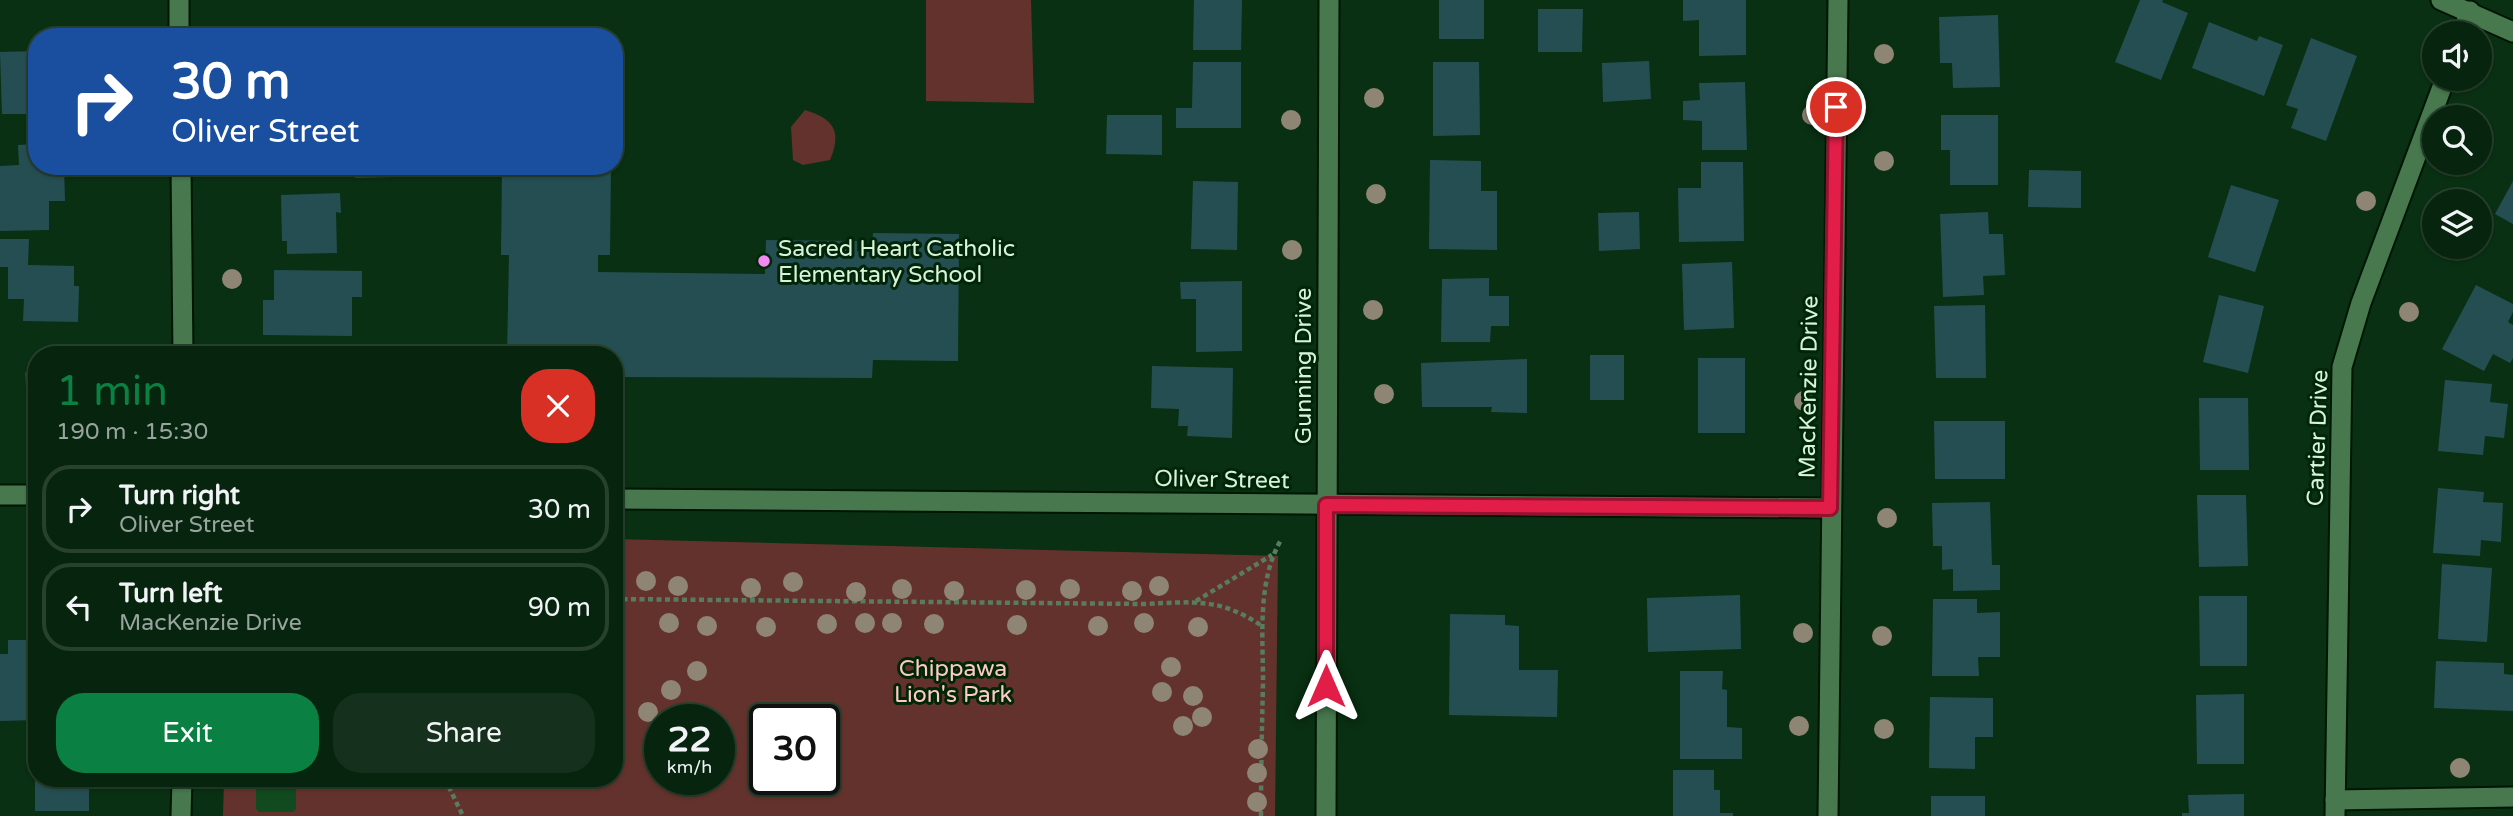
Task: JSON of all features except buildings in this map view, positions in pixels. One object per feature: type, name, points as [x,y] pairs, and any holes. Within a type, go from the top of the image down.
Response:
[{"type":"street","points":[[179,0],[179,28]]},
{"type":"street","name":"Gunning Drive","points":[[1326,816],[1329,0]]},
{"type":"street","name":"MacKenzie Drive","points":[[1828,816],[1838,0]]},
{"type":"street","points":[[2441,0],[2513,32]]},
{"type":"street","points":[[2466,21],[2470,11]]},
{"type":"street","name":"Cartier Drive","points":[[2335,808],[2342,367],[2361,303],[2440,91]]},
{"type":"street","points":[[181,175],[183,346]]},
{"type":"street","points":[[0,495],[28,495]]},
{"type":"street","name":"Oliver Street","points":[[623,499],[1830,508]]},
{"type":"street","points":[[181,816],[182,787]]},
{"type":"street","points":[[2335,808],[2513,797]]},
{"type":"path","points":[[1261,816],[1262,626],[1273,554],[1281,540]]},
{"type":"path","points":[[1194,602],[1273,554]]},
{"type":"path","points":[[623,598],[1132,604],[1194,602],[1228,607],[1262,626]]},
{"type":"path","points":[[449,787],[463,816]]},
{"type":"green space","points":[[926,0],[1031,0],[1034,103],[926,101]]},
{"type":"green space","points":[[805,110],[823,118],[833,128],[835,141],[830,160],[803,165],[793,160],[791,127]]},
{"type":"green space","name":"Chippawa Lion's Park","points":[[623,539],[1278,556],[1275,816],[223,816],[224,787],[623,787]]},
{"type":"shaded area","points":[[256,787],[296,787],[296,809],[293,812],[259,812],[256,809]]},
{"type":"place","name":"Sacred Heart Catholic Elementary School","points":[[764,261]]},
{"type":"route","points":[[1326,686],[1326,505],[1830,508],[1836,107]]}]
